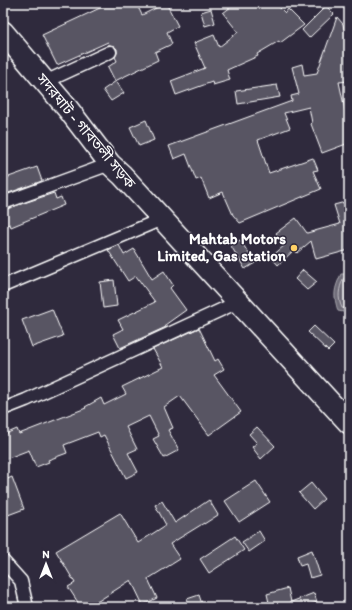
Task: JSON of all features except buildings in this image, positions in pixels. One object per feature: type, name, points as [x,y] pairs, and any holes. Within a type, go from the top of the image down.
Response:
[{"type":"highway","name":"সদরঘাট - গাবতলী সড়ক","points":[[3,32],[68,109],[110,164],[122,175],[349,423]]},
{"type":"street","points":[[45,82],[110,52]]},
{"type":"street","points":[[3,203],[110,164]]},
{"type":"street","points":[[3,286],[162,219]]},
{"type":"street","points":[[3,409],[26,400],[238,302]]},
{"type":"street","points":[[3,561],[21,581],[27,607]]},
{"type":"water","points":[[341,274],[349,274],[349,313],[338,311],[335,300],[336,288]]},
{"type":"place","name":"Mahtab Motors Limited, Gas station","points":[[294,248]]}]
